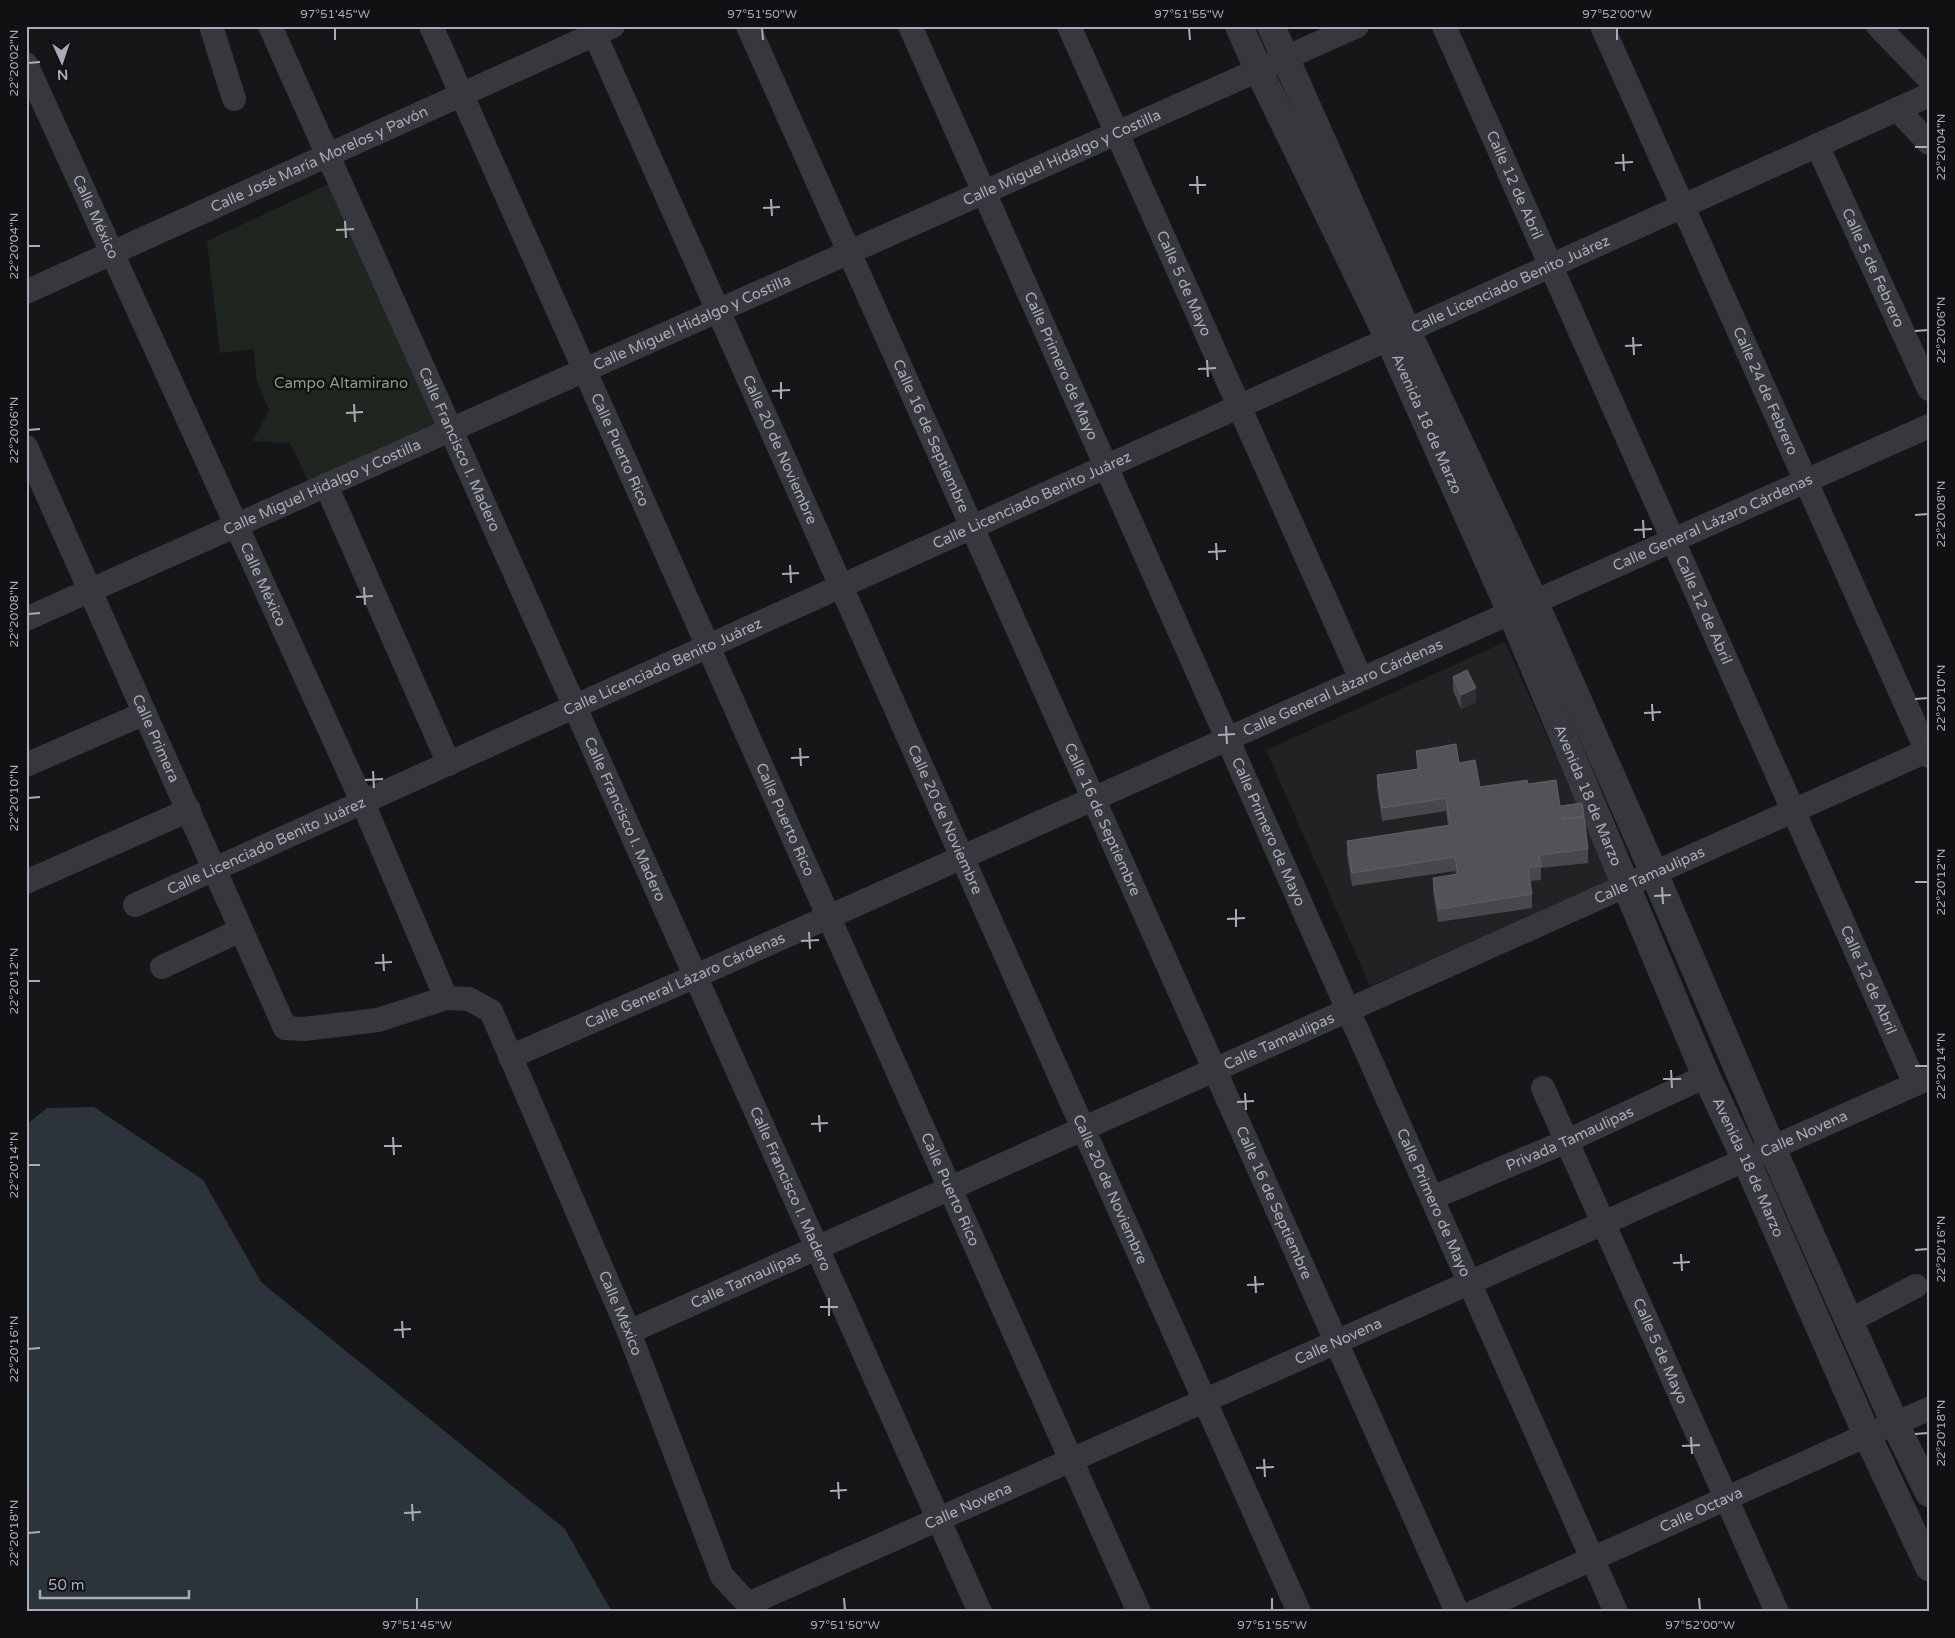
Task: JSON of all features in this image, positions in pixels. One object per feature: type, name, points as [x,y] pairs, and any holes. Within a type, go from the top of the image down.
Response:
[{"type":"street","points":[[211,26],[234,99]]},
{"type":"street","name":"Calle Francisco I. Madero","points":[[270,26],[980,1612]]},
{"type":"street","name":"Calle Puerto Rico","points":[[430,26],[1139,1612]]},
{"type":"street","name":"Calle 16 de Septiembre","points":[[748,26],[1457,1612]]},
{"type":"street","name":"Calle Primero de Mayo","points":[[910,26],[1616,1612]]},
{"type":"street","name":"Calle 5 de Mayo","points":[[1069,26],[1360,679]]},
{"type":"street","name":"Avenida 18 de Marzo","points":[[1239,26],[1258,71],[1398,335]]},
{"type":"street","name":"Avenida 18 de Marzo","points":[[1271,26],[1398,335],[1522,607],[1654,873],[1772,1148],[1895,1424],[1929,1493]]},
{"type":"street","name":"Calle Miguel Hidalgo y Costilla","points":[[26,618],[1357,26]]},
{"type":"street","name":"Calle 12 de Abril","points":[[1444,26],[1793,811],[1922,1081]]},
{"type":"street","name":"Calle 24 de Febrero","points":[[1602,26],[1928,752]]},
{"type":"street","points":[[1878,26],[1929,79]]},
{"type":"street","name":"Calle José María Morelos y Pavón","points":[[26,292],[461,95],[599,29]]},
{"type":"street","name":"Calle 20 de Noviembre","points":[[599,29],[718,310],[1299,1612]]},
{"type":"street","name":"Calle México","points":[[26,64],[362,802],[446,998],[469,999],[491,1010],[629,1332],[722,1576],[749,1608]]},
{"type":"street","name":"Calle Licenciado Benito Juárez","points":[[135,905],[1929,95]]},
{"type":"street","points":[[1897,110],[1929,143]]},
{"type":"street","name":"Calle 5 de Febrero","points":[[1817,145],[1929,389]]},
{"type":"street","name":"Calle General Lázaro Cárdenas","points":[[510,1057],[696,976],[1929,426]]},
{"type":"street","name":"Calle Primera","points":[[26,447],[285,1028],[304,1029],[378,1020],[446,998]]},
{"type":"street","points":[[326,485],[449,764]]},
{"type":"street","name":"Avenida 18 de Marzo","points":[[1522,607],[1625,885],[1706,1076],[1746,1160],[1867,1435],[1929,1567]]},
{"type":"street","points":[[26,765],[145,713]]},
{"type":"street","name":"Calle Tamaulipas","points":[[629,1332],[1625,885],[1928,752]]},
{"type":"street","points":[[28,876],[189,810]]},
{"type":"street","points":[[162,967],[242,930]]},
{"type":"street","name":"Privada Tamaulipas","points":[[1432,1198],[1567,1141],[1706,1076]]},
{"type":"street","name":"Calle Novena","points":[[749,1608],[939,1519],[1922,1081]]},
{"type":"street","name":"Calle 5 de Mayo","points":[[1543,1088],[1776,1612]]},
{"type":"street","points":[[1849,1321],[1916,1286]]},
{"type":"street","name":"Calle Octava","points":[[1474,1612],[1867,1435],[1929,1409]]},
{"type":"shaded area","points":[[1505,642],[1612,882],[1370,986],[1266,750]]},
{"type":"shaded area","points":[[94,1107],[203,1180],[261,1282],[565,1529],[612,1612],[26,1612],[26,1125],[47,1108]]},
{"type":"green space","name":"Campo Altamirano","points":[[333,182],[446,426],[311,487],[290,443],[253,441],[269,410],[256,378],[254,349],[220,353],[207,241]]},
{"type":"building","points":[[1467,670],[1476,688],[1461,695],[1453,677]]},
{"type":"building","points":[[1456,744],[1459,763],[1475,760],[1480,787],[1527,780],[1528,784],[1556,780],[1560,806],[1582,803],[1584,816],[1562,819],[1584,817],[1588,849],[1539,855],[1541,866],[1528,868],[1532,894],[1438,909],[1433,878],[1458,874],[1455,857],[1352,873],[1347,841],[1450,825],[1446,798],[1382,808],[1377,775],[1419,769],[1416,751]]}]
